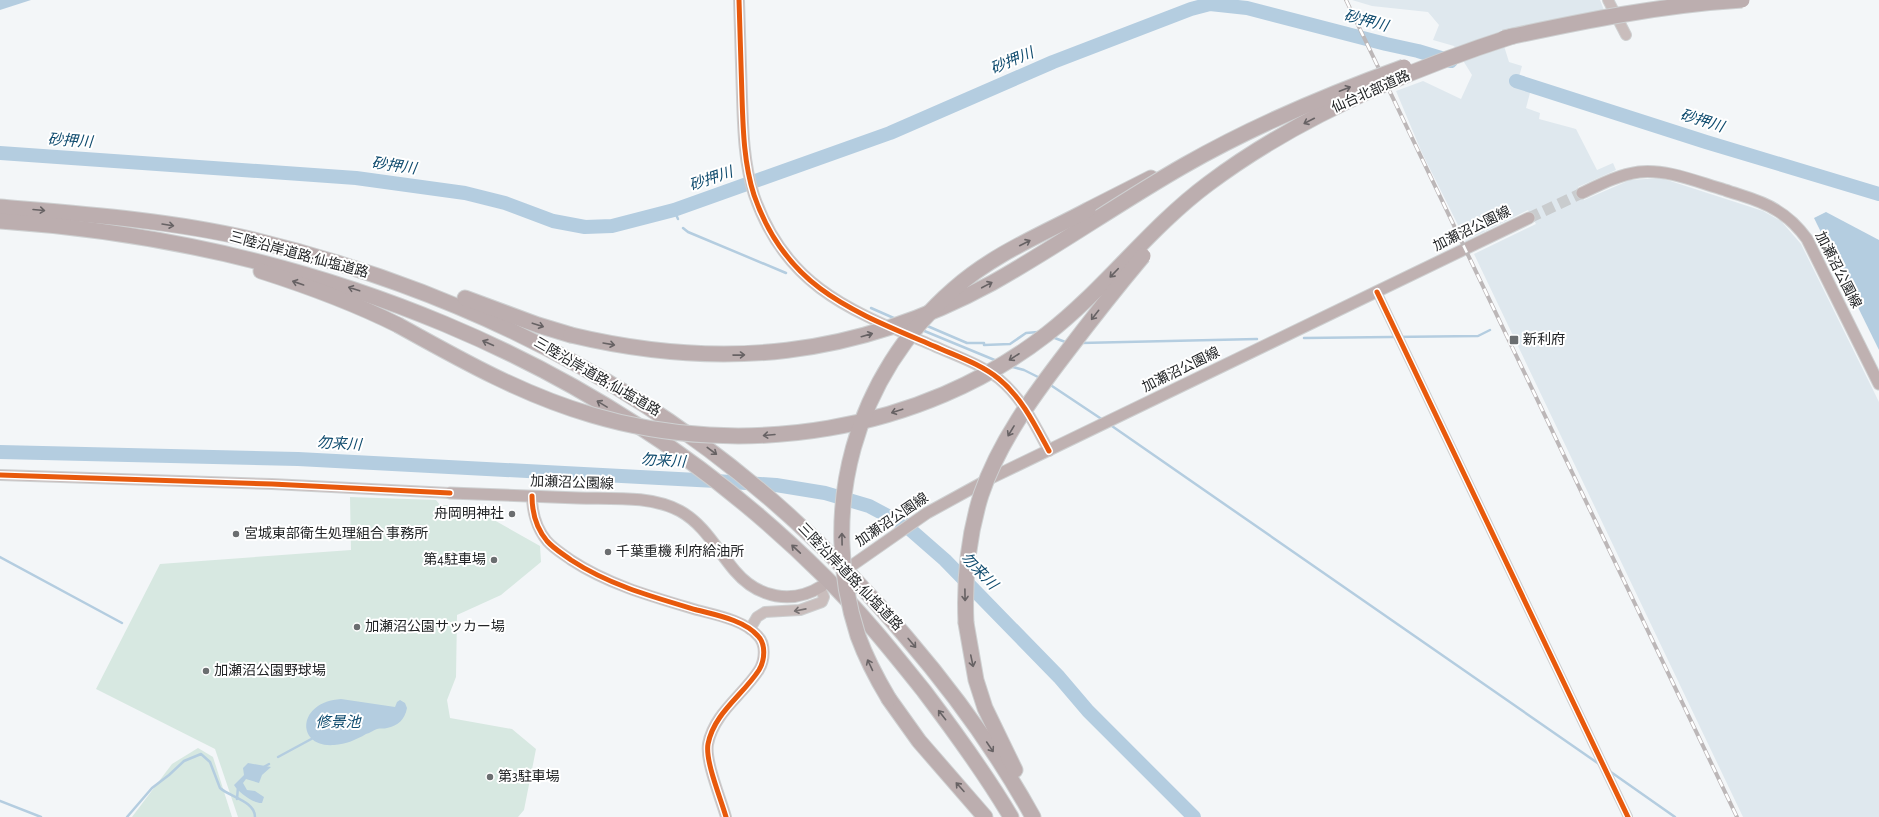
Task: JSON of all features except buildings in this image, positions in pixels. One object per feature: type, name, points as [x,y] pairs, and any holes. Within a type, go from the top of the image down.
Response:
[{"type":"highway","name":"仙台北部道路","points":[[1283,115],[1327,96],[1419,62],[1479,44],[1636,12],[1742,0]]},
{"type":"highway","name":"仙台北部道路","points":[[1237,164],[1300,126],[1375,90],[1453,56],[1513,36]]},
{"type":"highway","points":[[247,239],[290,246],[376,268],[538,325],[605,344],[680,353],[718,355],[756,354],[795,350],[831,344],[894,326],[932,312],[962,298],[1023,265],[1186,164],[1283,115]]},
{"type":"highway","points":[[985,817],[919,741],[889,699],[867,657],[852,616],[844,577],[842,534],[844,491],[858,430],[873,393],[893,357],[906,339],[938,303],[955,288],[994,260],[1259,123],[1283,115]]},
{"type":"highway","points":[[79,228],[194,251],[235,262],[324,292],[384,318],[508,384],[548,400],[593,415],[633,426],[679,433],[719,436],[764,436],[844,425],[884,415],[920,404],[987,374],[1046,335],[1074,312],[1182,204],[1237,164]]},
{"type":"highway","points":[[1038,817],[985,708],[976,680],[966,623],[965,589],[967,557],[973,525],[982,494],[994,464],[1008,436],[1025,409],[1053,371],[1131,271],[1182,212],[1237,164]]},
{"type":"highway","name":"三陸沿岸道路;仙塩道路","points":[[0,207],[138,220],[247,239],[330,261],[407,286],[486,318],[563,355],[639,400],[710,449],[774,500],[830,552],[873,596],[924,658],[971,719],[1001,763],[1033,817]]},
{"type":"highway","name":"三陸沿岸道路;仙塩道路","points":[[0,220],[79,228],[193,246],[292,269],[370,294],[452,327],[495,346],[575,388],[657,438],[731,492],[766,522],[822,583],[866,620],[927,696],[995,788],[1011,817]]},
{"type":"main road","name":"加瀬沼公園線","points":[[1582,193],[1620,176],[1640,172],[1658,172],[1746,197],[1777,210],[1792,222],[1808,242],[1879,384]]},
{"type":"main road","name":"加瀬沼公園線","points":[[854,564],[920,518],[989,479],[1529,218]]},
{"type":"main road","name":"加瀬沼公園線","points":[[450,493],[632,500],[665,505],[696,522],[706,532],[735,571],[760,591],[778,597],[790,597],[808,594],[822,583]]},
{"type":"street","points":[[739,0],[744,145],[754,195],[768,228],[784,254],[810,282],[828,296],[863,316],[974,364],[998,378],[1013,392],[1031,418],[1049,450]]},
{"type":"street","points":[[1608,0],[1626,35]]},
{"type":"street","points":[[1377,292],[1628,817]]},
{"type":"street","points":[[0,474],[272,484],[450,493]]},
{"type":"street","points":[[532,496],[533,510],[538,527],[555,550],[577,564],[614,583],[637,592],[723,617],[750,629],[762,643],[764,652],[762,664],[756,674],[717,721],[711,733],[708,746],[708,757],[726,817]]},
{"type":"street","points":[[750,629],[757,618],[765,612],[800,610],[822,602],[824,597],[822,583]]},
{"type":"shaded area","points":[[1352,0],[1600,0],[1604,10],[1500,33],[1509,62],[1522,66],[1517,84],[1531,89],[1526,108],[1540,113],[1539,119],[1576,129],[1597,170],[1613,163],[1616,170],[1578,187],[1584,200],[1630,180],[1661,178],[1763,211],[1781,221],[1801,244],[1879,402],[1879,817],[1743,817],[1474,254],[1536,224],[1528,210],[1466,241],[1422,153],[1396,91],[1423,81],[1461,99],[1472,75],[1454,46],[1433,40],[1439,25],[1428,12],[1372,6]]},
{"type":"shaded area","points":[[350,497],[436,500],[440,505],[469,506],[540,546],[541,562],[501,595],[457,615],[456,677],[447,700],[450,718],[512,729],[536,749],[524,810],[518,817],[238,817],[215,749],[96,689],[160,564],[351,550]]},
{"type":"shaded area","points":[[198,748],[213,757],[232,817],[132,817],[172,764]]},
{"type":"water","points":[[0,0],[31,0],[0,10]]},
{"type":"water","points":[[1826,212],[1879,240],[1879,350],[1814,218]]},
{"type":"water","name":"修景池","points":[[341,699],[395,707],[397,702],[400,700],[405,703],[407,708],[403,719],[398,724],[391,727],[377,729],[343,744],[322,744],[313,740],[308,733],[306,724],[309,716],[316,708],[326,702]]},
{"type":"water","points":[[248,763],[271,767],[262,775],[259,783],[246,779],[243,783],[247,790],[255,791],[264,797],[262,803],[255,802],[246,797],[234,785],[244,775],[243,768]]},
{"type":"waterway","name":"砂押川","points":[[0,153],[356,178],[465,193],[505,203],[553,221],[585,227],[612,226],[674,210],[890,133],[1053,62],[1191,9],[1210,4],[1247,8],[1418,51],[1451,61]]},
{"type":"waterway","name":"砂押川","points":[[1516,81],[1706,142],[1879,194]]},
{"type":"waterway","points":[[674,210],[678,219]]},
{"type":"waterway","points":[[683,228],[688,232],[786,273]]},
{"type":"waterway","points":[[871,308],[896,319]]},
{"type":"waterway","points":[[925,325],[967,343],[984,343],[984,345],[1010,344],[1026,333],[1038,332]]},
{"type":"waterway","points":[[922,330],[997,361]]},
{"type":"waterway","points":[[1304,338],[1478,336],[1490,330]]},
{"type":"waterway","points":[[1052,337],[1068,343]]},
{"type":"waterway","points":[[1081,343],[1257,339]]},
{"type":"waterway","points":[[1009,366],[1024,370],[1040,378]]},
{"type":"waterway","points":[[1049,384],[1103,420]]},
{"type":"waterway","points":[[1109,424],[1599,764]]},
{"type":"waterway","name":"勿来川","points":[[0,452],[298,459],[716,481],[776,485],[825,493],[869,506],[905,525],[945,560],[1059,677],[1088,711],[1194,817]]},
{"type":"waterway","points":[[0,557],[122,623]]},
{"type":"waterway","points":[[278,757],[315,737]]},
{"type":"waterway","points":[[127,817],[152,788],[184,761],[201,754],[210,762],[220,788],[247,803],[254,812],[255,817]]},
{"type":"waterway","points":[[262,768],[269,764]]},
{"type":"waterway","points":[[1608,770],[1675,817]]},
{"type":"waterway","points":[[237,799],[238,787]]},
{"type":"waterway","points":[[0,801],[41,817]]},
{"type":"tunnel","points":[[1529,218],[1582,193]]},
{"type":"railway","points":[[1346,0],[1737,817]]},
{"type":"cycle path","points":[[739,0],[743,121],[748,171],[754,195],[768,227],[784,253],[803,274],[825,292],[849,307],[876,321],[968,361],[999,379],[1021,403],[1049,451]]},
{"type":"cycle path","points":[[1377,292],[1628,817]]},
{"type":"cycle path","points":[[0,475],[272,484],[450,493]]},
{"type":"cycle path","points":[[532,496],[536,520],[543,536],[571,560],[601,577],[632,590],[738,622],[752,630],[761,639],[764,652],[759,670],[716,723],[708,744],[711,770],[726,817]]},
{"type":"place","name":"新利府","points":[[1514,340]]},
{"type":"place","name":"舟岡明神社","points":[[512,514]]},
{"type":"place","name":"宮城東部衛生処理組合 事務所","points":[[236,534]]},
{"type":"place","name":"千葉重機 利府給油所","points":[[608,552]]},
{"type":"place","name":"第4駐車場","points":[[494,560]]},
{"type":"place","name":"加瀬沼公園サッカー場","points":[[357,627]]},
{"type":"place","name":"加瀬沼公園野球場","points":[[206,671]]},
{"type":"place","name":"第3駐車場","points":[[490,777]]}]
